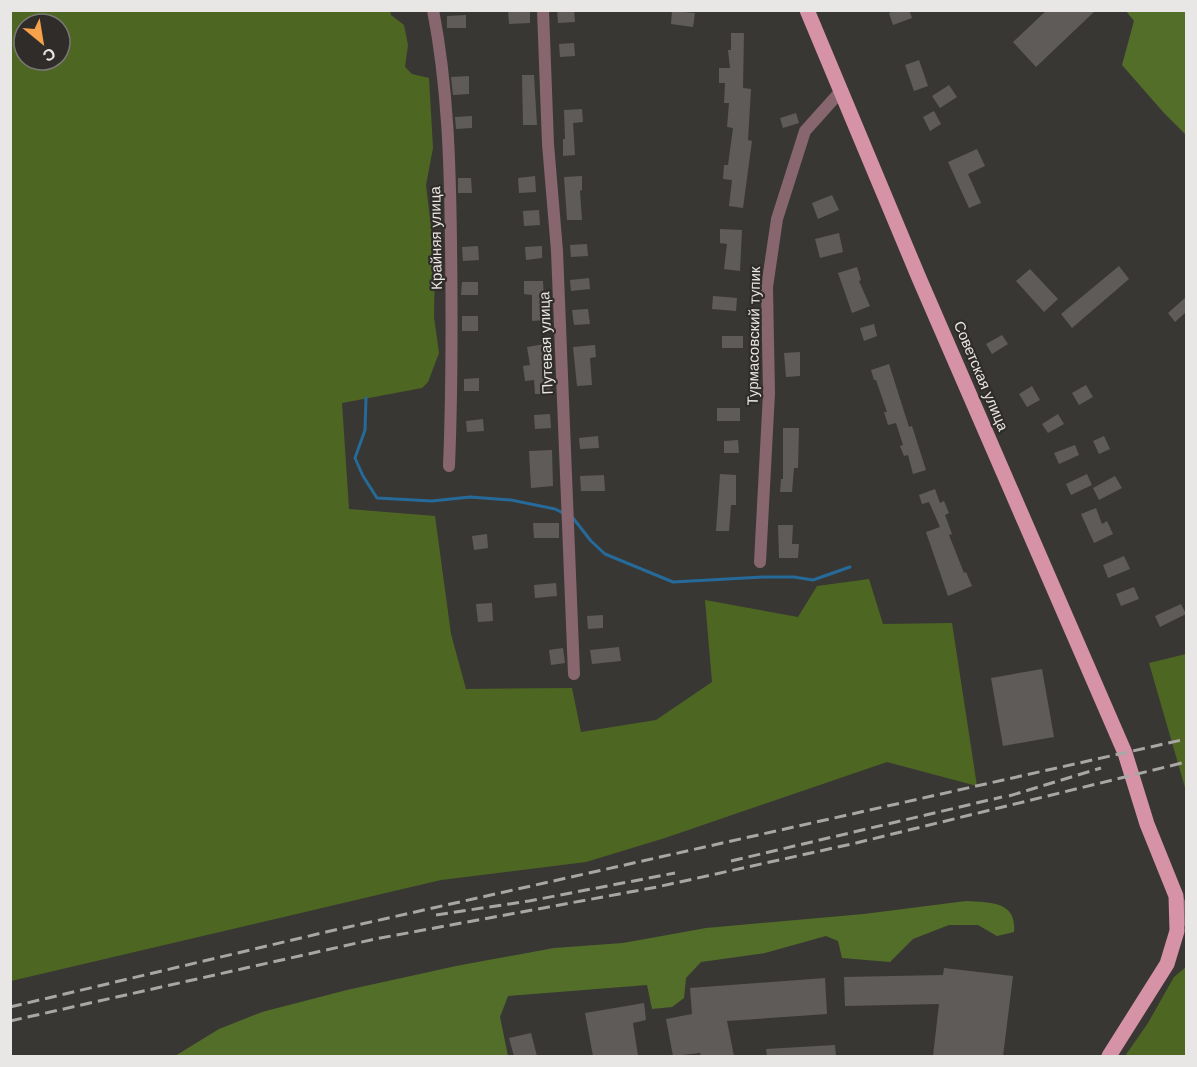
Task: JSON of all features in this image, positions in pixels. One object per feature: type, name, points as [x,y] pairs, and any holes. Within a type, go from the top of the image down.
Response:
[{"type":"main road","name":"Советская улица","points":[[807,10],[840,92],[1125,753],[1147,824],[1176,896]]},
{"type":"main road","points":[[1109,1056],[1167,964],[1177,931],[1176,896]]},
{"type":"street","name":"Крайняя улица","points":[[433,10],[441,49],[450,146],[453,372],[449,466]]},
{"type":"street","name":"Путевая улица","points":[[543,10],[548,144],[557,251],[574,674]]},
{"type":"street","name":"Турмасовский тупик","points":[[760,562],[769,393],[767,288],[777,219],[805,131],[840,92]]},
{"type":"street","points":[[1176,896],[1186,920]]},
{"type":"green space","points":[[390,10],[391,15],[404,25],[408,45],[405,67],[412,74],[429,78],[433,148],[426,185],[435,261],[434,317],[439,353],[428,382],[422,388],[342,403],[349,509],[435,516],[451,634],[466,689],[572,688],[581,732],[656,720],[712,682],[705,600],[798,617],[817,586],[869,579],[883,624],[952,623],[977,786],[887,762],[665,838],[586,862],[441,880],[11,981],[11,11]]},
{"type":"green space","points":[[1126,11],[1186,11],[1186,135],[1122,65],[1134,21]]},
{"type":"green space","points":[[1186,654],[1186,791],[1149,663]]},
{"type":"green space","points":[[966,901],[1000,905],[1011,914],[1014,932],[997,936],[978,925],[949,925],[913,939],[890,962],[842,958],[838,941],[826,936],[765,953],[701,962],[686,978],[684,998],[672,1007],[652,1009],[647,985],[508,996],[500,1017],[508,1056],[175,1056],[219,1029],[262,1012],[456,966],[554,948],[623,943],[706,928],[864,914]]},
{"type":"green space","points":[[1186,967],[1186,1056],[1125,1056],[1148,1023],[1174,977]]},
{"type":"building","points":[[508,10],[530,10],[530,23],[509,24]]},
{"type":"building","points":[[557,10],[574,10],[575,22],[558,23]]},
{"type":"building","points":[[909,10],[912,18],[893,25],[889,13]]},
{"type":"building","points":[[1047,10],[1096,10],[1036,67],[1013,42]]},
{"type":"building","points":[[672,11],[695,13],[693,27],[671,24]]},
{"type":"building","points":[[466,15],[466,28],[447,28],[447,16]]},
{"type":"building","points":[[731,33],[744,33],[743,88],[751,89],[748,140],[752,141],[743,208],[729,206],[732,180],[723,179],[724,165],[728,165],[733,128],[727,127],[729,103],[724,103],[725,83],[719,83],[719,68],[730,68],[728,50],[731,50]]},
{"type":"building","points":[[574,43],[575,56],[560,57],[559,44]]},
{"type":"building","points":[[919,60],[928,86],[914,91],[905,65]]},
{"type":"building","points":[[522,75],[534,75],[537,125],[523,125]]},
{"type":"building","points":[[469,76],[469,94],[453,95],[451,77]]},
{"type":"building","points":[[949,85],[957,97],[940,108],[932,96]]},
{"type":"building","points":[[582,109],[583,122],[573,123],[575,155],[563,156],[564,110]]},
{"type":"building","points":[[934,111],[941,124],[930,131],[923,117]]},
{"type":"building","points":[[796,113],[799,123],[783,128],[780,118]]},
{"type":"building","points":[[472,116],[472,128],[456,129],[455,117]]},
{"type":"building","points":[[977,149],[985,166],[968,174],[981,203],[969,208],[948,162]]},
{"type":"building","points":[[535,176],[536,192],[519,193],[518,178]]},
{"type":"building","points":[[582,176],[582,190],[580,191],[582,220],[567,220],[564,177]]},
{"type":"building","points":[[458,178],[471,178],[472,193],[458,193]]},
{"type":"building","points":[[832,195],[839,210],[818,219],[812,203]]},
{"type":"building","points":[[539,210],[540,225],[524,226],[523,211]]},
{"type":"building","points":[[720,229],[742,230],[740,271],[724,269],[727,244],[720,243]]},
{"type":"building","points":[[839,233],[843,252],[820,258],[815,239]]},
{"type":"building","points":[[587,244],[588,256],[571,257],[570,245]]},
{"type":"building","points":[[478,246],[479,260],[463,261],[462,247]]},
{"type":"building","points":[[542,246],[542,258],[526,260],[525,247]]},
{"type":"building","points":[[1119,266],[1129,279],[1072,328],[1061,314]]},
{"type":"building","points":[[857,267],[861,280],[859,281],[870,306],[852,313],[838,273]]},
{"type":"building","points":[[1030,269],[1058,299],[1044,312],[1016,281]]},
{"type":"building","points":[[589,278],[590,289],[571,291],[570,280]]},
{"type":"building","points":[[524,281],[543,281],[545,320],[532,321],[532,295],[524,294]]},
{"type":"building","points":[[462,282],[478,282],[478,295],[461,295]]},
{"type":"building","points":[[713,296],[737,298],[736,311],[712,309]]},
{"type":"building","points":[[1186,297],[1186,312],[1175,322],[1168,313]]},
{"type":"building","points":[[588,309],[590,324],[574,325],[572,310]]},
{"type":"building","points":[[462,316],[478,316],[478,331],[462,331]]},
{"type":"building","points":[[874,324],[877,336],[864,341],[860,328]]},
{"type":"building","points":[[1002,335],[1008,344],[992,354],[986,344]]},
{"type":"building","points":[[722,336],[743,336],[743,348],[722,348]]},
{"type":"building","points":[[545,344],[548,359],[543,359],[545,384],[550,383],[550,394],[535,394],[534,380],[525,381],[523,366],[530,365],[527,347]]},
{"type":"building","points":[[595,345],[596,357],[590,358],[592,385],[577,386],[573,347]]},
{"type":"building","points":[[800,352],[800,376],[786,377],[784,353]]},
{"type":"building","points":[[889,364],[909,427],[912,426],[926,470],[913,474],[908,455],[904,456],[900,446],[903,445],[896,423],[888,425],[884,412],[887,412],[871,370]]},
{"type":"building","points":[[479,378],[479,391],[464,391],[464,379]]},
{"type":"building","points":[[1086,385],[1093,397],[1079,405],[1072,393]]},
{"type":"building","points":[[1032,386],[1040,400],[1027,407],[1019,394]]},
{"type":"building","points":[[717,408],[740,408],[740,421],[717,421]]},
{"type":"building","points":[[550,414],[551,428],[535,429],[534,415]]},
{"type":"building","points":[[1058,414],[1064,424],[1048,433],[1042,424]]},
{"type":"building","points":[[483,419],[484,431],[467,432],[466,421]]},
{"type":"building","points":[[783,428],[799,428],[798,468],[794,468],[792,492],[780,492],[781,479],[783,479]]},
{"type":"building","points":[[598,436],[599,448],[580,449],[579,438]]},
{"type":"building","points":[[1104,436],[1110,449],[1099,454],[1093,441]]},
{"type":"building","points":[[738,440],[739,453],[724,453],[724,441]]},
{"type":"building","points":[[1075,445],[1079,455],[1059,464],[1054,453]]},
{"type":"building","points":[[552,450],[553,486],[531,488],[529,451]]},
{"type":"building","points":[[720,474],[736,475],[736,505],[731,505],[729,531],[716,531]]},
{"type":"building","points":[[1087,474],[1092,485],[1071,495],[1066,484]]},
{"type":"building","points":[[604,475],[605,491],[581,491],[580,476]]},
{"type":"building","points":[[1115,476],[1122,488],[1099,500],[1093,488]]},
{"type":"building","points":[[935,489],[940,503],[944,501],[949,513],[945,515],[952,534],[949,535],[964,573],[966,572],[972,586],[948,596],[926,532],[940,527],[929,502],[922,504],[919,495]]},
{"type":"building","points":[[1096,508],[1102,524],[1107,521],[1113,534],[1094,543],[1081,514]]},
{"type":"building","points":[[533,523],[559,523],[559,538],[534,538]]},
{"type":"building","points":[[778,525],[793,525],[792,544],[799,544],[798,558],[779,558]]},
{"type":"building","points":[[487,534],[488,548],[474,550],[472,536]]},
{"type":"building","points":[[1124,556],[1130,569],[1108,578],[1103,565]]},
{"type":"building","points":[[556,583],[557,596],[535,598],[534,585]]},
{"type":"building","points":[[1134,587],[1139,599],[1121,606],[1116,594]]},
{"type":"building","points":[[492,603],[493,621],[478,622],[476,604]]},
{"type":"building","points":[[1181,604],[1186,614],[1160,627],[1155,616]]},
{"type":"building","points":[[603,615],[603,628],[588,629],[587,616]]},
{"type":"building","points":[[619,647],[621,661],[592,664],[590,650]]},
{"type":"building","points":[[563,648],[565,663],[551,665],[549,650]]},
{"type":"building","points":[[1042,669],[1054,737],[1003,746],[991,678]]},
{"type":"building","points":[[944,968],[1013,976],[1003,1056],[933,1056],[939,1004],[845,1006],[844,977],[943,975]]},
{"type":"building","points":[[825,978],[827,1014],[727,1021],[734,1056],[701,1056],[700,1053],[673,1056],[666,1019],[692,1014],[690,988]]},
{"type":"building","points":[[644,1003],[646,1020],[633,1023],[638,1056],[593,1056],[585,1013]]},
{"type":"building","points":[[531,1033],[537,1056],[514,1056],[509,1038]]},
{"type":"building","points":[[835,1045],[836,1056],[767,1056],[766,1049]]},
{"type":"waterway","points":[[366,398],[365,430],[355,458],[377,498],[432,501],[470,497],[511,500],[555,509],[565,514]]},
{"type":"waterway","points":[[573,518],[591,541],[605,554],[673,582],[763,577],[794,577],[813,580],[850,567]]},
{"type":"railway","points":[[10,1007],[326,932],[1186,739]]},
{"type":"railway","points":[[10,1021],[375,939],[657,887],[856,843],[1186,762]]},
{"type":"railway","points":[[1009,796],[1101,768]]},
{"type":"railway","points":[[731,861],[1002,797]]},
{"type":"railway","points":[[436,915],[529,901],[675,873]]}]
